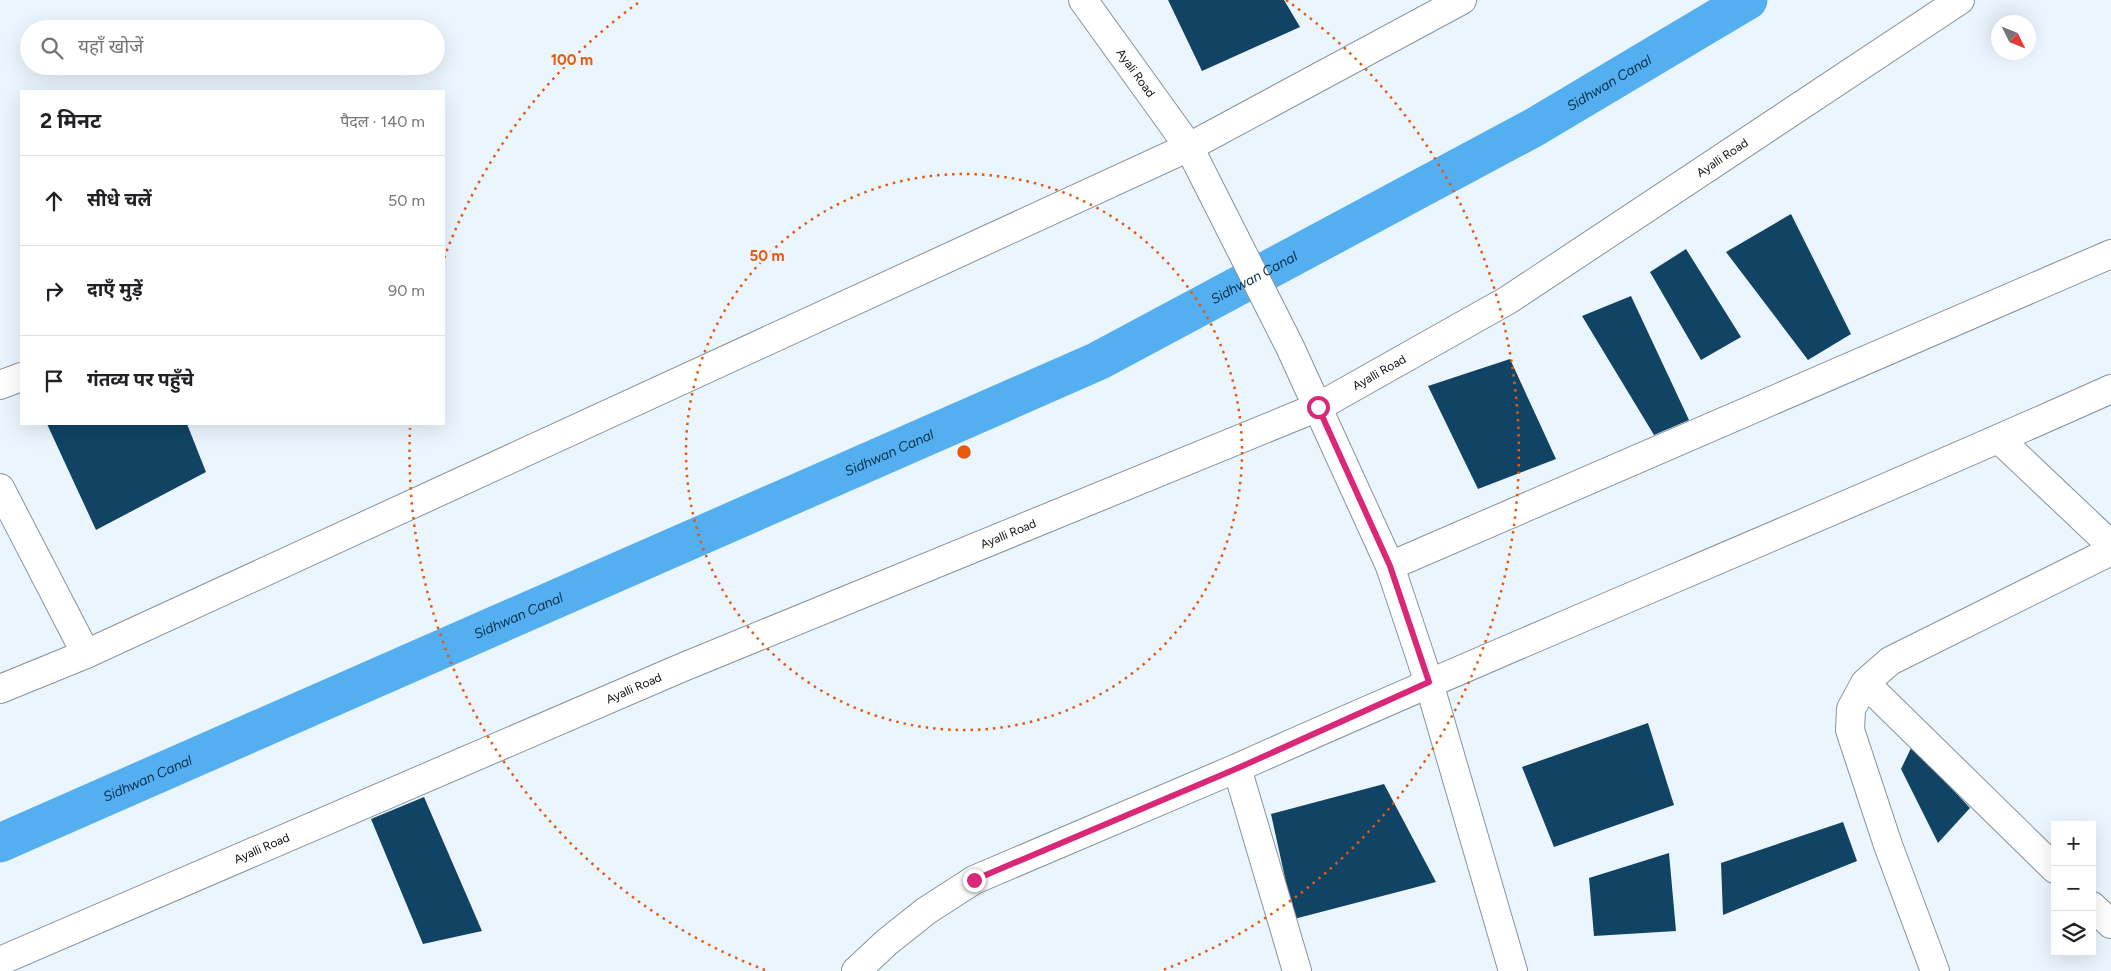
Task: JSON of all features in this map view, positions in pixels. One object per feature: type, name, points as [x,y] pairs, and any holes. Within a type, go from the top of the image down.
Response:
[{"type":"main road","name":"Ayali Road","points":[[1083,0],[1189,147],[1214,200],[1290,347],[1390,566],[1429,682],[1513,971]]},
{"type":"main road","points":[[0,689],[86,654],[1189,147],[1462,0]]},
{"type":"main road","name":"Ayalli Road","points":[[0,961],[681,668],[1318,407],[1508,300],[1960,0]]},
{"type":"main road","points":[[1390,566],[2111,254]]},
{"type":"main road","points":[[0,385],[20,377]]},
{"type":"main road","points":[[856,971],[887,942],[926,911],[974,880],[1238,768],[1429,682],[1999,439],[2111,389]]},
{"type":"main road","points":[[1999,439],[2111,545]]},
{"type":"main road","points":[[0,488],[86,654]]},
{"type":"main road","points":[[1935,971],[1888,845],[1850,730],[1850,710],[1865,683],[1890,661],[2111,551]]},
{"type":"main road","points":[[1865,683],[2052,866]]},
{"type":"main road","points":[[1238,768],[1296,971]]},
{"type":"main road","points":[[2096,910],[2111,924]]},
{"type":"building","points":[[1168,0],[1284,0],[1300,27],[1202,71]]},
{"type":"building","points":[[1791,214],[1851,334],[1808,360],[1726,252]]},
{"type":"building","points":[[1686,249],[1741,337],[1701,360],[1650,272]]},
{"type":"building","points":[[1631,296],[1689,420],[1654,435],[1582,316]]},
{"type":"building","points":[[1510,359],[1556,459],[1478,489],[1428,386]]},
{"type":"building","points":[[47,425],[187,425],[206,472],[96,530]]},
{"type":"building","points":[[1648,723],[1674,805],[1554,847],[1522,767]]},
{"type":"building","points":[[1912,746],[1970,808],[1938,843],[1901,769]]},
{"type":"building","points":[[1384,784],[1436,882],[1294,919],[1271,814]]},
{"type":"building","points":[[424,797],[482,931],[423,944],[371,819]]},
{"type":"building","points":[[1843,822],[1857,861],[1723,915],[1721,863]]},
{"type":"building","points":[[1669,853],[1676,931],[1594,936],[1589,878]]},
{"type":"waterway","name":"Sidhwan Canal","points":[[0,843],[1098,361],[1533,128],[1748,0]]},
{"type":"route","points":[[974,880],[1238,768],[1429,682],[1390,566],[1318,407]]}]
